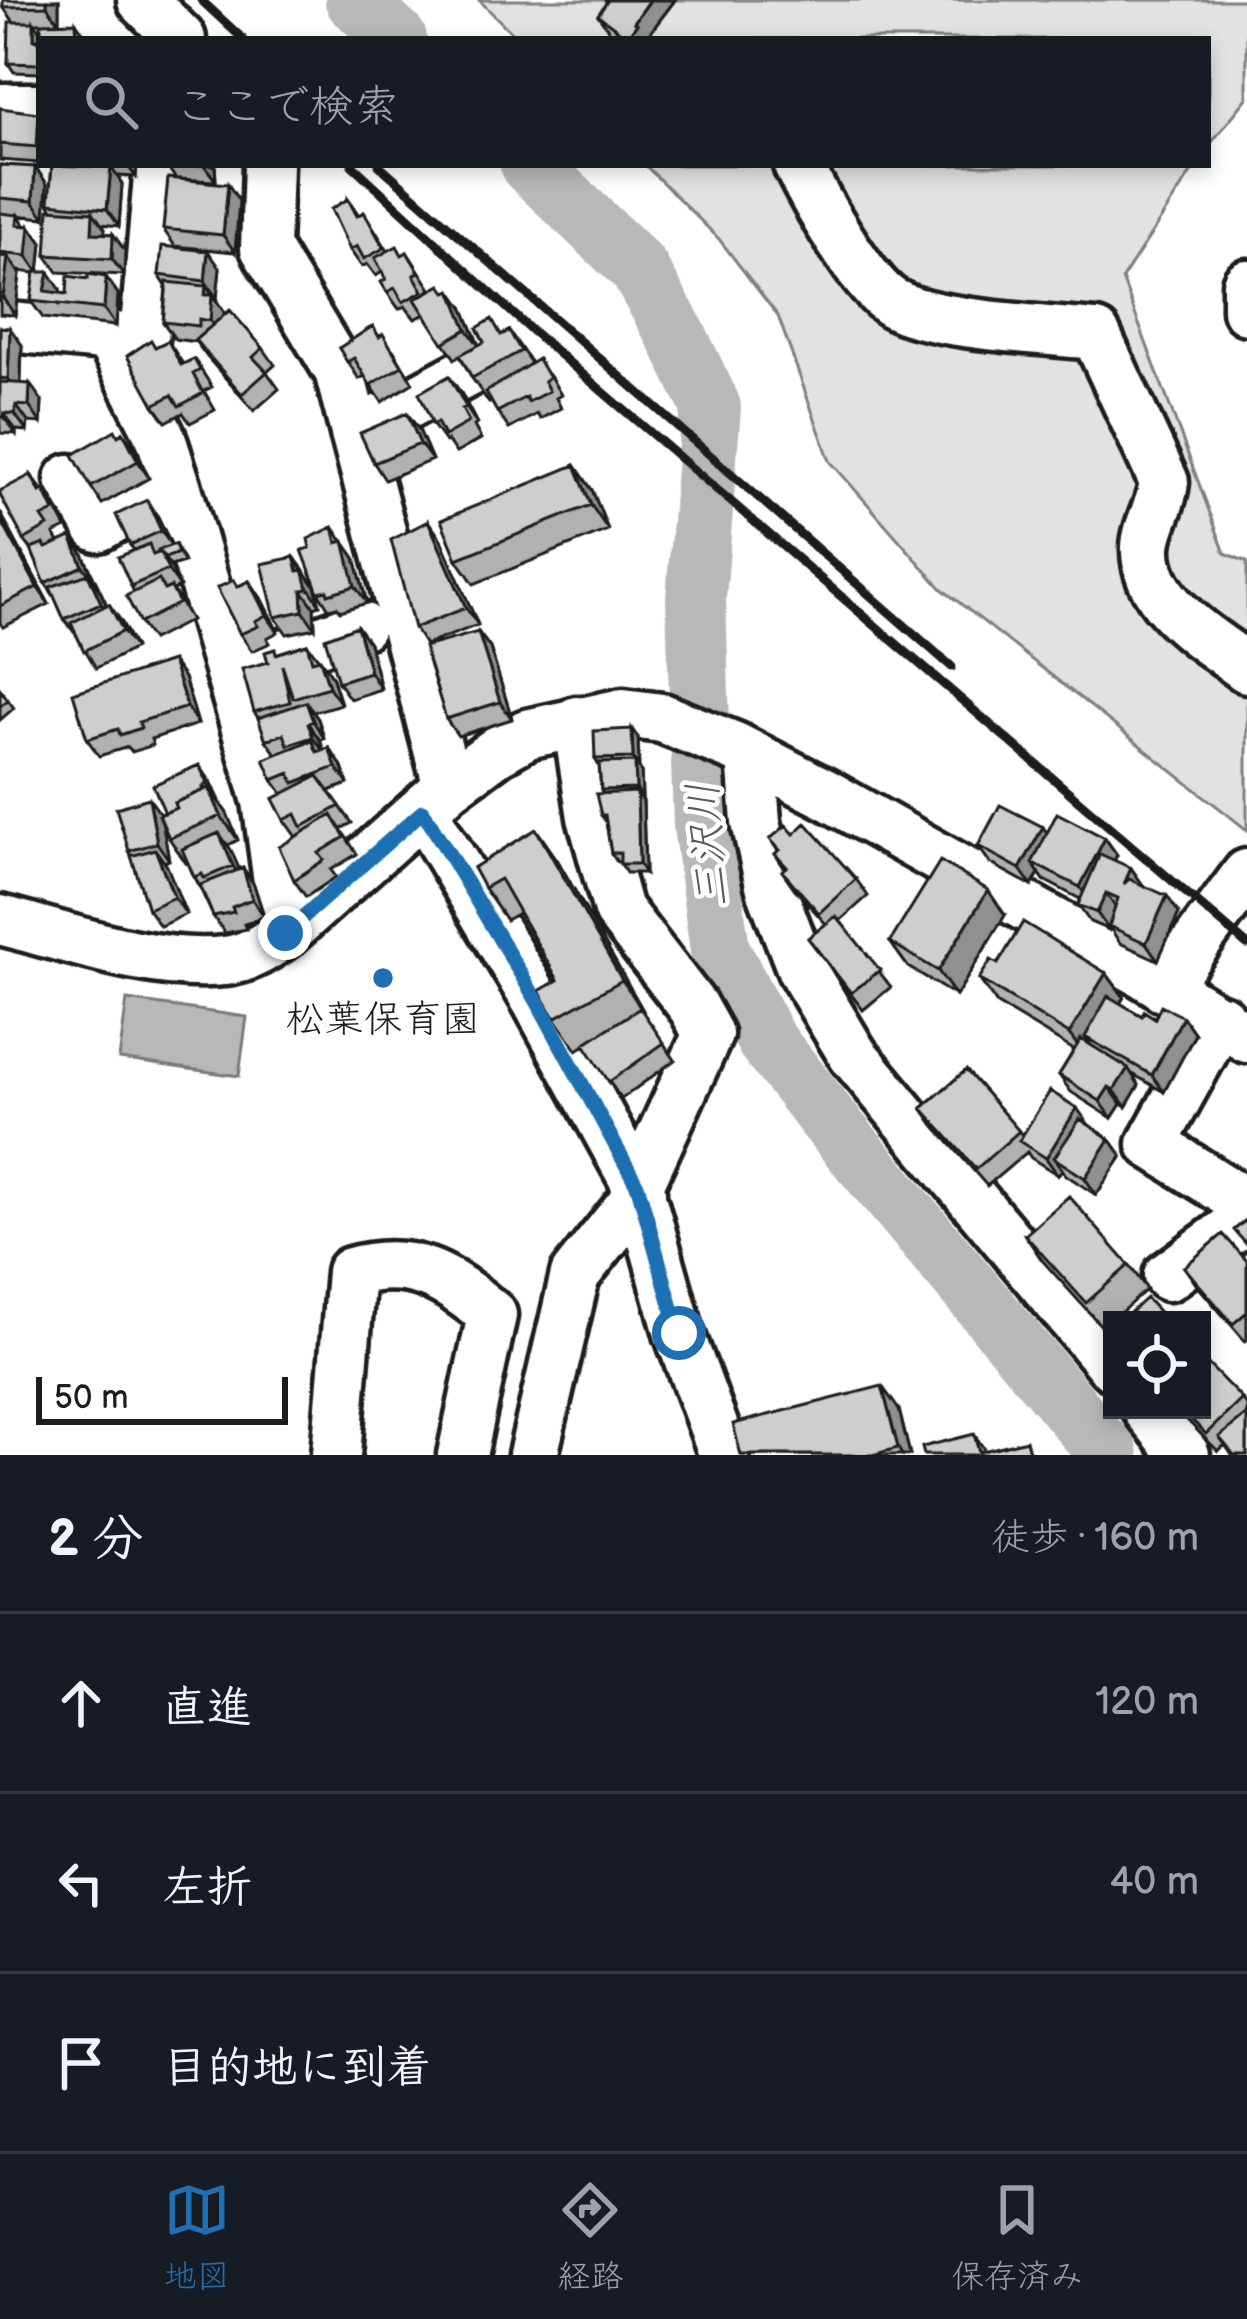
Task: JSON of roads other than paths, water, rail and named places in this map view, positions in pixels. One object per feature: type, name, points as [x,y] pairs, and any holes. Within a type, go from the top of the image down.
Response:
[{"type":"street","points":[[142,0],[178,36]]},
{"type":"street","points":[[0,108],[36,109]]},
{"type":"street","points":[[0,326],[144,340],[159,168]]},
{"type":"street","points":[[268,168],[265,248],[338,371],[436,799],[639,1190],[679,1333],[724,1455]]},
{"type":"street","points":[[800,168],[875,290],[894,304],[926,315],[1096,335],[1164,482],[1146,542],[1148,568],[1178,616],[1247,668]]},
{"type":"street","points":[[1247,284],[1247,310]]},
{"type":"street","points":[[111,339],[161,438],[176,485],[267,801],[285,933]]},
{"type":"street","points":[[355,434],[466,373]]},
{"type":"street","points":[[70,479],[98,527],[176,485]]},
{"type":"street","points":[[230,674],[360,626]]},
{"type":"street","points":[[0,920],[122,951],[194,962],[229,961],[262,949],[285,933],[436,799],[527,734],[623,713],[662,718],[743,752],[876,822],[1234,1029],[1152,1144],[1247,1204]]},
{"type":"street","points":[[533,1455],[575,1275],[639,1190],[708,1034],[693,1006],[618,910],[592,818],[577,721]]},
{"type":"street","points":[[743,752],[771,890],[802,970],[853,1055],[1103,1355]]},
{"type":"street","points":[[1164,987],[1247,874]]},
{"type":"street","points":[[1168,1276],[1247,1218]]},
{"type":"street","points":[[336,1455],[351,1272],[380,1264],[445,1277],[492,1315],[462,1455]]},
{"type":"street","points":[[1155,1419],[1185,1455]]},
{"type":"waterway","name":"三沢川","points":[[355,0],[394,36]]},
{"type":"waterway","name":"三沢川","points":[[533,168],[638,268],[711,407],[696,598],[703,825],[720,950],[766,1040],[1109,1455]]},
{"type":"waterway","points":[[245,253],[262,290]]},
{"type":"railway","points":[[201,0],[240,36]]},
{"type":"railway","points":[[355,168],[531,330],[1247,945]]},
{"type":"railway","points":[[382,168],[952,667]]},
{"type":"place","name":"松葉保育園","points":[[383,978]]}]
